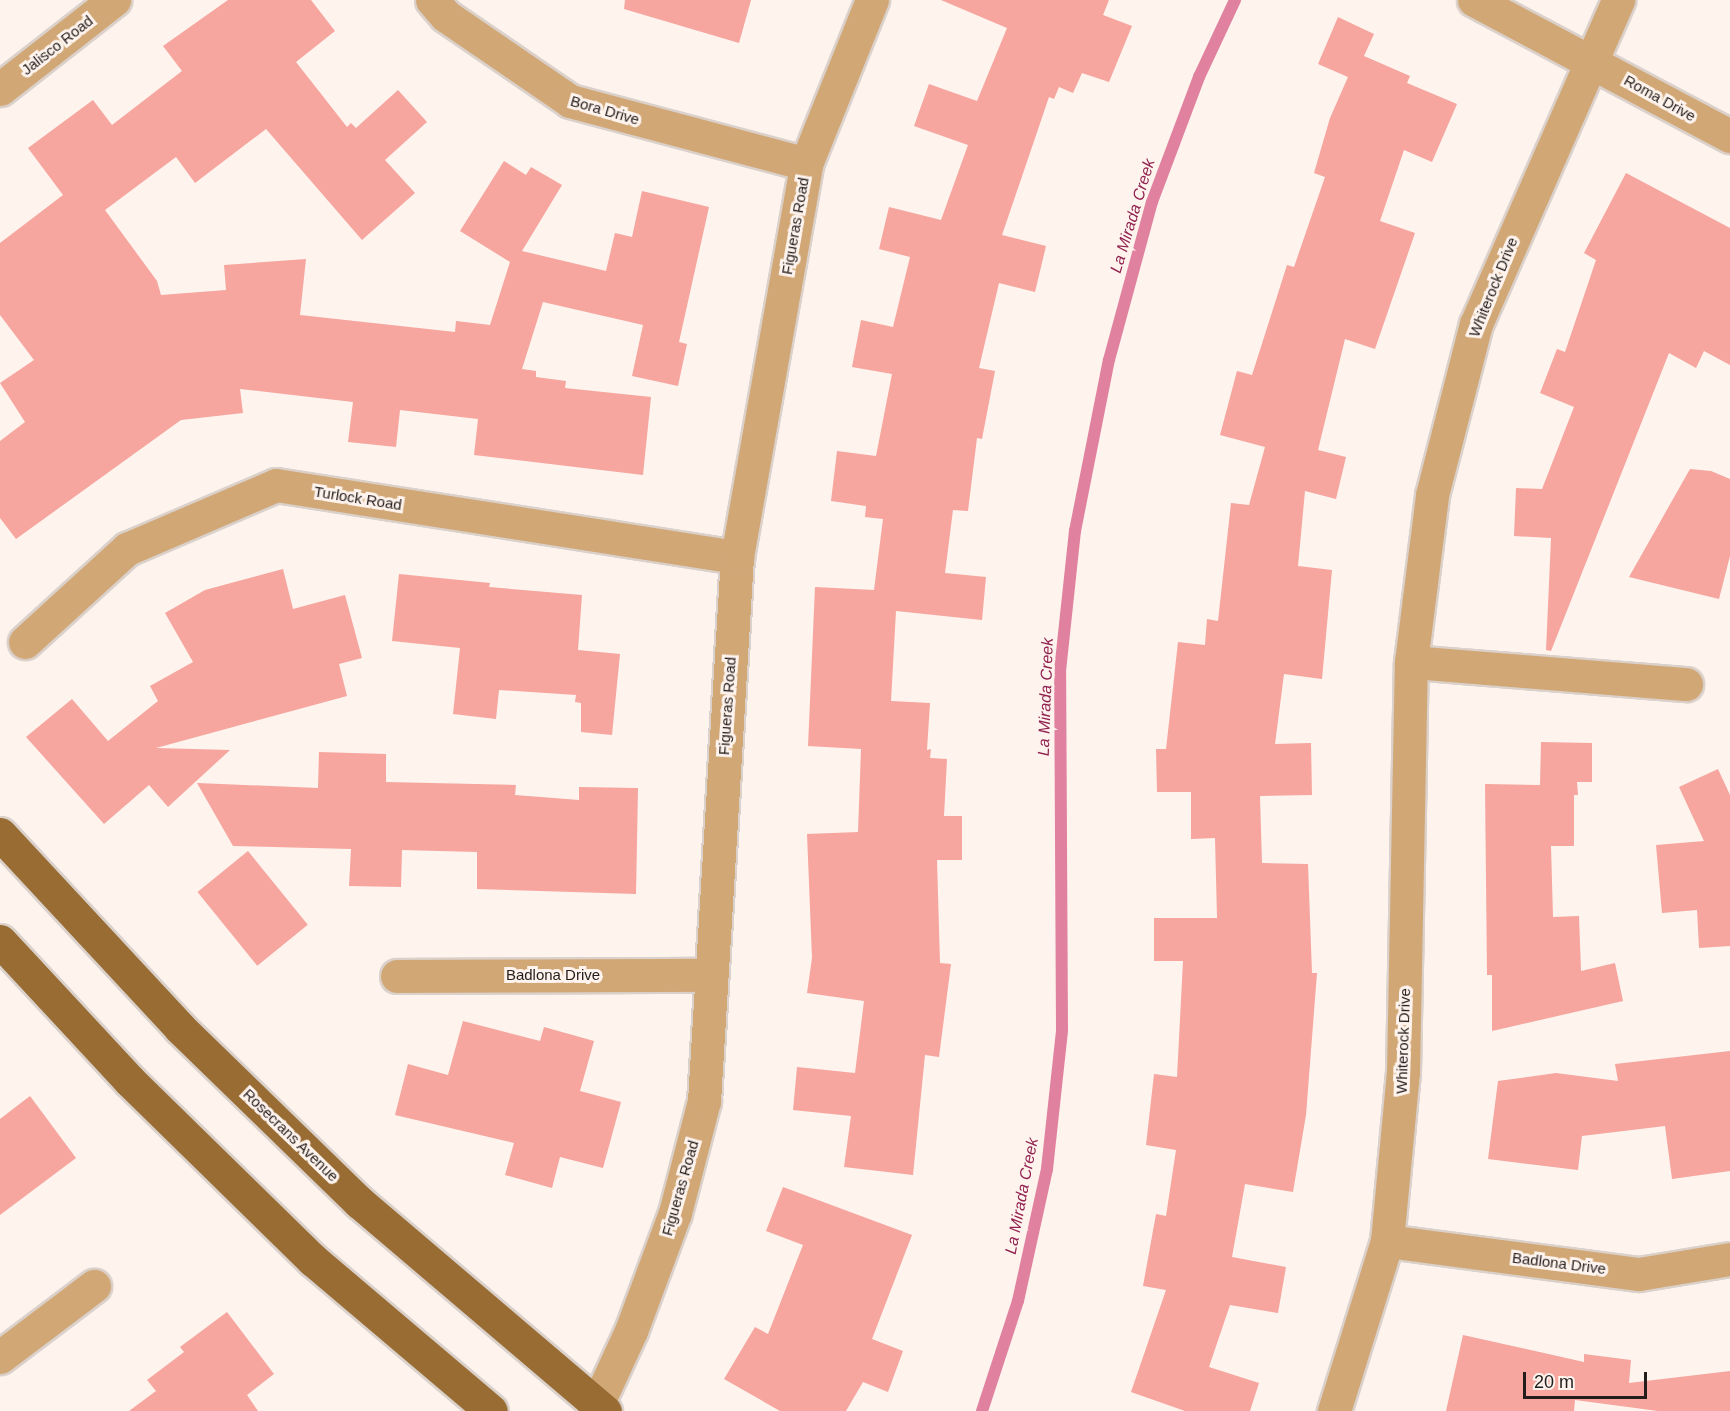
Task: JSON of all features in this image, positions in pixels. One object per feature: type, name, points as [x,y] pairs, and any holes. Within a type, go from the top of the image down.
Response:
[{"type":"main road","name":"Rosecrans Avenue","points":[[0,834],[180,1028],[359,1202],[599,1409]]},
{"type":"main road","points":[[0,941],[130,1081],[313,1260],[491,1411]]},
{"type":"street","name":"Jalisco Road","points":[[0,89],[114,0]]},
{"type":"street","name":"Bora Drive","points":[[432,0],[446,16],[570,101],[806,164]]},
{"type":"street","name":"Figueras Road","points":[[599,1409],[675,1213],[704,1101],[736,556],[806,164],[872,0]]},
{"type":"street","name":"Roma Drive","points":[[1474,0],[1590,59],[1730,136]]},
{"type":"street","name":"Whiterock Drive","points":[[1334,1411],[1387,1241],[1403,1072],[1411,662],[1432,495],[1476,324],[1590,59],[1618,0]]},
{"type":"street","name":"Turlock Road","points":[[25,642],[127,549],[276,485],[736,556]]},
{"type":"street","points":[[1411,662],[1686,684]]},
{"type":"street","name":"Badlona Drive","points":[[397,976],[710,975]]},
{"type":"street","name":"Badlona Drive","points":[[1387,1241],[1639,1274],[1730,1259]]},
{"type":"street","points":[[0,1357],[93,1286]]},
{"type":"building","points":[[228,0],[311,0],[335,31],[296,62],[347,127],[351,123],[356,128],[398,90],[427,122],[385,160],[415,193],[362,240],[266,129],[195,183],[176,157],[105,210],[157,281],[161,295],[226,290],[224,265],[306,259],[300,315],[455,332],[456,321],[490,325],[510,262],[460,231],[504,161],[526,175],[531,167],[562,185],[522,251],[606,271],[615,233],[632,237],[642,191],[709,207],[679,342],[687,344],[678,386],[632,376],[643,325],[543,302],[522,369],[536,371],[536,377],[566,381],[565,388],[651,397],[643,475],[474,455],[478,419],[400,410],[396,447],[348,442],[353,402],[240,389],[243,413],[181,420],[16,539],[0,518],[0,441],[25,422],[0,383],[34,360],[0,315],[0,243],[63,195],[28,148],[93,100],[112,125],[182,71],[163,46]]},
{"type":"building","points":[[625,0],[751,0],[739,43],[624,9]]},
{"type":"building","points":[[941,0],[1109,0],[1103,15],[1132,26],[1109,82],[1082,73],[1073,93],[1059,87],[1054,99],[1049,97],[1002,235],[1046,246],[1035,292],[999,283],[979,368],[995,371],[982,439],[977,438],[968,511],[953,510],[945,573],[986,577],[982,620],[896,611],[891,701],[930,703],[927,750],[931,749],[930,758],[947,759],[944,816],[962,816],[962,860],[937,860],[940,963],[951,964],[939,1057],[925,1055],[913,1175],[844,1167],[851,1116],[793,1110],[797,1067],[855,1073],[864,1001],[807,993],[812,958],[807,834],[858,832],[861,749],[808,746],[815,587],[874,590],[883,519],[865,517],[866,506],[831,501],[837,451],[876,456],[892,374],[852,367],[861,320],[893,327],[910,257],[879,249],[889,207],[941,220],[968,145],[914,126],[929,84],[977,101],[1007,28]]},
{"type":"building","points":[[1338,17],[1374,34],[1364,56],[1410,76],[1407,83],[1457,104],[1432,162],[1404,150],[1380,221],[1415,233],[1375,349],[1345,339],[1318,450],[1346,457],[1336,499],[1305,491],[1298,566],[1332,570],[1322,679],[1284,674],[1275,744],[1311,743],[1312,795],[1260,796],[1262,863],[1308,864],[1312,973],[1317,973],[1306,1115],[1293,1192],[1245,1184],[1232,1257],[1286,1267],[1278,1313],[1230,1305],[1209,1367],[1259,1383],[1250,1411],[1185,1411],[1131,1392],[1166,1290],[1143,1286],[1156,1214],[1166,1216],[1176,1150],[1146,1145],[1154,1074],[1177,1077],[1183,961],[1154,961],[1154,918],[1217,918],[1215,838],[1191,839],[1191,792],[1157,792],[1156,749],[1166,749],[1178,642],[1205,645],[1207,619],[1218,621],[1231,503],[1249,505],[1265,447],[1220,435],[1237,371],[1252,375],[1287,265],[1294,267],[1325,177],[1314,173],[1330,118],[1348,77],[1318,64]]},
{"type":"building","points":[[1626,173],[1730,228],[1730,365],[1704,351],[1696,368],[1669,353],[1551,651],[1546,650],[1551,538],[1514,536],[1516,488],[1542,489],[1574,407],[1540,393],[1557,349],[1565,352],[1596,260],[1584,253]]},
{"type":"building","points":[[1690,469],[1711,471],[1730,479],[1730,556],[1719,599],[1629,577]]},
{"type":"building","points":[[283,569],[293,609],[345,595],[362,658],[339,664],[347,696],[156,748],[230,750],[168,807],[149,785],[104,824],[26,737],[72,699],[108,741],[158,701],[150,686],[193,662],[165,613],[205,590]]},
{"type":"building","points":[[399,574],[490,583],[489,587],[582,595],[578,650],[620,654],[612,735],[581,732],[581,703],[575,702],[576,695],[499,690],[496,719],[453,714],[460,648],[392,641]]},
{"type":"building","points":[[1541,742],[1592,743],[1592,782],[1577,782],[1578,795],[1574,795],[1574,846],[1551,846],[1553,917],[1579,916],[1581,971],[1615,963],[1623,1001],[1492,1031],[1492,975],[1487,975],[1485,784],[1540,785]]},
{"type":"building","points":[[319,752],[386,754],[386,782],[516,785],[515,795],[579,800],[579,787],[638,788],[636,894],[477,889],[477,852],[402,850],[401,887],[349,886],[351,849],[233,846],[197,783],[318,788]]},
{"type":"building","points":[[1718,769],[1730,795],[1730,946],[1699,948],[1697,910],[1662,913],[1656,845],[1704,841],[1679,787]]},
{"type":"building","points":[[248,851],[308,925],[257,966],[197,892]]},
{"type":"building","points":[[463,1021],[540,1041],[544,1027],[594,1041],[580,1091],[621,1102],[603,1168],[560,1157],[552,1188],[505,1175],[514,1143],[395,1115],[408,1064],[448,1075]]},
{"type":"building","points":[[1730,1051],[1730,1171],[1672,1179],[1665,1126],[1582,1136],[1578,1170],[1488,1159],[1498,1081],[1556,1073],[1618,1081],[1615,1064]]},
{"type":"building","points":[[30,1096],[76,1158],[0,1215],[0,1119]]},
{"type":"building","points":[[783,1187],[912,1235],[872,1339],[903,1351],[888,1392],[863,1382],[846,1411],[780,1411],[724,1379],[755,1327],[768,1334],[803,1245],[766,1231]]},
{"type":"building","points":[[227,1312],[274,1374],[247,1395],[258,1411],[129,1411],[156,1391],[147,1380],[184,1352],[180,1347]]},
{"type":"building","points":[[1463,1335],[1584,1362],[1584,1354],[1631,1360],[1629,1383],[1730,1371],[1730,1411],[1658,1411],[1575,1400],[1574,1411],[1446,1411]]},
{"type":"waterway","name":"La Mirada Creek","points":[[982,1411],[1018,1301],[1047,1169],[1062,1030],[1060,671],[1075,531],[1109,360],[1152,202],[1199,77],[1235,0]]}]
